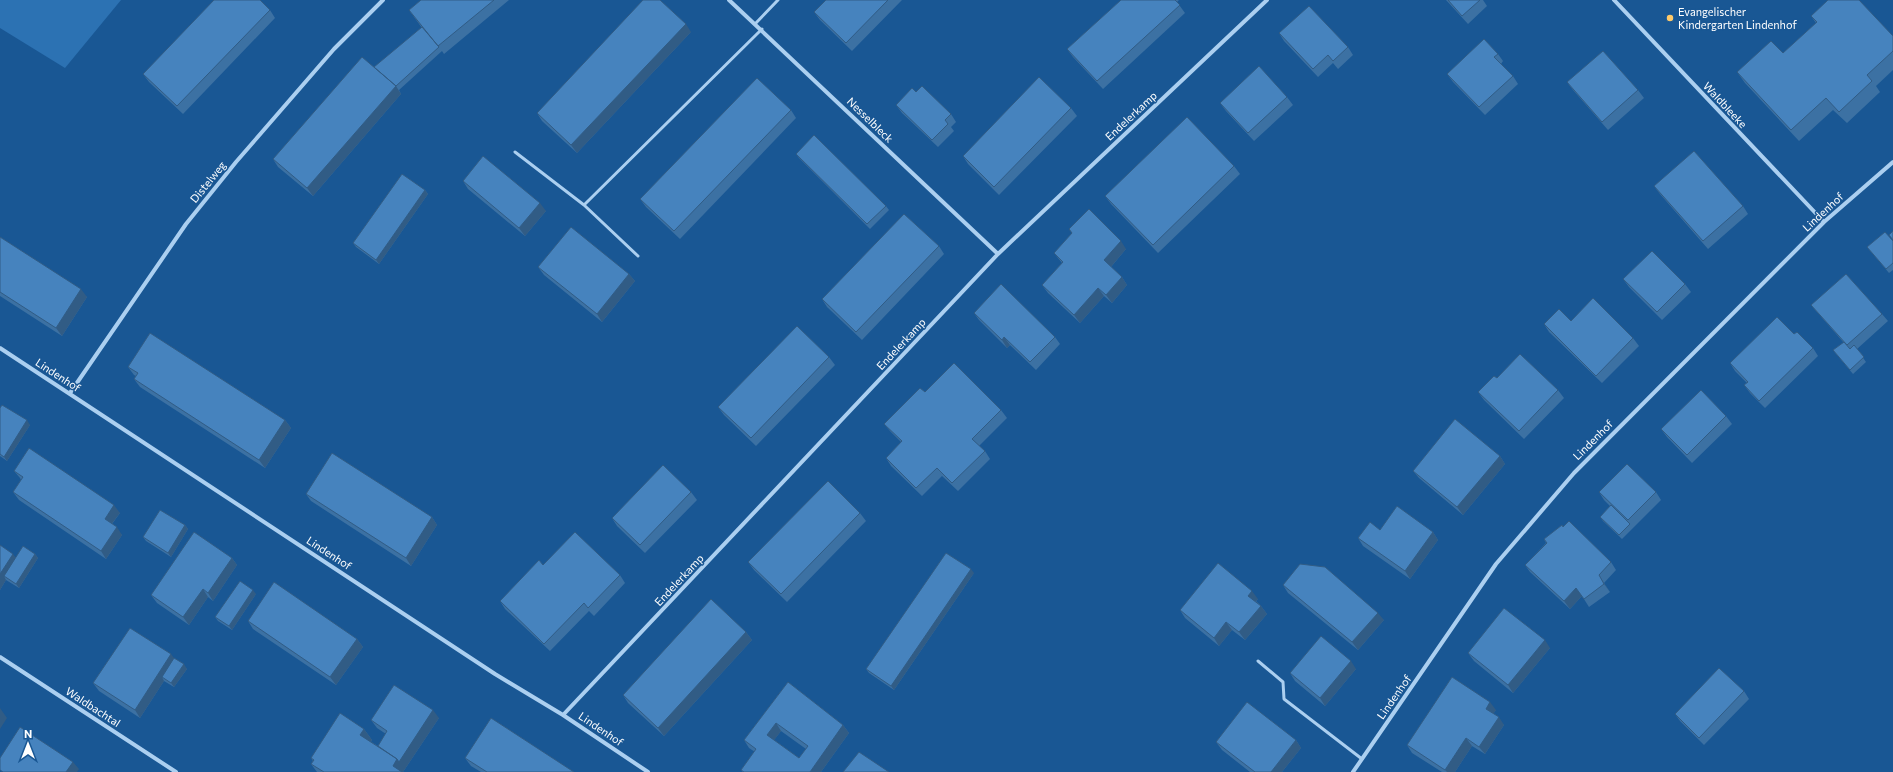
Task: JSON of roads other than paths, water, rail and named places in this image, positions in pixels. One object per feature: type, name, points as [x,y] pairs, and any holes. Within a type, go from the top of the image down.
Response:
[{"type":"street","name":"Distelweg","points":[[70,393],[186,224],[236,162],[334,49],[383,0]]},
{"type":"street","name":"Nesselbleck","points":[[729,0],[762,29],[998,254]]},
{"type":"street","name":"Endelerkamp","points":[[563,715],[998,254],[1266,0]]},
{"type":"street","name":"Waldbleeke","points":[[1614,0],[1824,222]]},
{"type":"street","name":"Lindenhof","points":[[1353,772],[1496,564],[1574,473],[1824,222],[1893,162]]},
{"type":"street","name":"Lindenhof","points":[[0,348],[495,674],[563,715],[648,772]]},
{"type":"street","name":"Waldbachtal","points":[[0,657],[176,772]]},
{"type":"lane","points":[[755,24],[778,0]]},
{"type":"lane","points":[[584,204],[762,29]]},
{"type":"lane","points":[[515,152],[584,204],[638,256]]},
{"type":"lane","points":[[1258,661],[1283,682],[1284,700],[1362,759]]},
{"type":"place","name":"Evangelischer Kindergarten Lindenhof","points":[[1670,18]]}]
